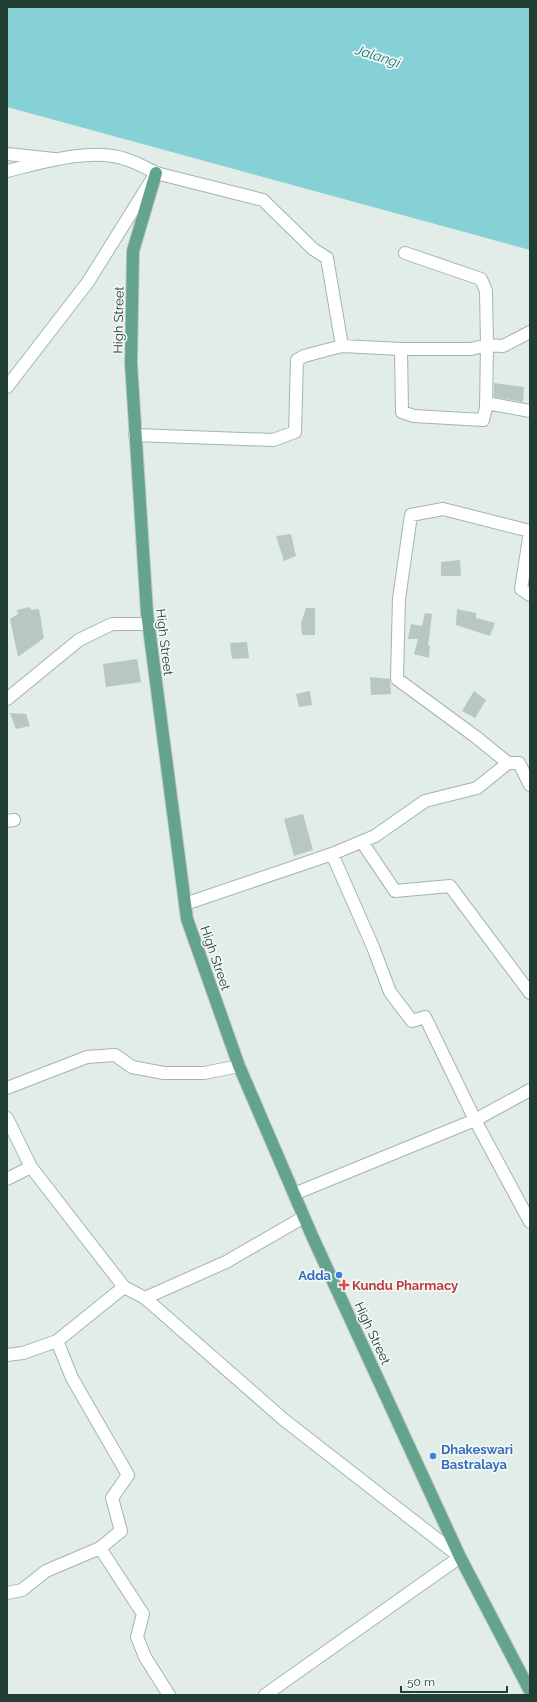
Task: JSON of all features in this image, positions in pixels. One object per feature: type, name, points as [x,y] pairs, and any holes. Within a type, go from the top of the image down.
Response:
[{"type":"main road","name":"High Street","points":[[156,173],[133,251],[131,363],[148,624],[187,919],[239,1066],[304,1217],[460,1557],[530,1691]]},
{"type":"street","points":[[7,154],[57,159]]},
{"type":"street","points":[[7,171],[57,159],[94,155],[124,158],[156,173],[263,200],[313,249],[327,258],[342,346]]},
{"type":"street","points":[[7,387],[88,282],[156,173]]},
{"type":"street","points":[[401,349],[402,412],[414,416],[483,420],[486,403],[487,346],[486,291],[481,279],[405,253]]},
{"type":"street","points":[[135,435],[273,440],[295,432],[297,360],[304,356],[342,346],[401,349],[471,349],[487,346],[503,346],[530,332]]},
{"type":"street","points":[[486,403],[530,411]]},
{"type":"street","points":[[508,763],[476,736],[397,679],[400,599],[411,515],[443,509],[530,532],[521,589],[530,595]]},
{"type":"street","points":[[7,699],[79,640],[112,624],[148,624]]},
{"type":"street","points":[[185,904],[332,854],[362,842],[375,836],[425,801],[477,788],[508,763],[519,763],[530,785]]},
{"type":"street","points":[[362,842],[395,891],[450,886],[530,993]]},
{"type":"street","points":[[332,854],[373,947],[390,992],[412,1021],[425,1017],[475,1120],[530,1222]]},
{"type":"street","points":[[7,1088],[87,1057],[97,1055],[115,1055],[132,1067],[164,1073],[204,1072],[239,1066]]},
{"type":"street","points":[[294,1194],[475,1120],[530,1090]]},
{"type":"street","points":[[7,1118],[31,1167],[124,1287],[145,1298],[283,1419],[460,1557],[265,1695]]},
{"type":"street","points":[[7,1179],[31,1167]]},
{"type":"street","points":[[145,1298],[226,1262],[304,1217]]},
{"type":"street","points":[[7,1355],[24,1353],[57,1341],[124,1287]]},
{"type":"street","points":[[7,1593],[22,1590],[46,1570],[100,1548],[121,1531],[112,1498],[128,1475],[72,1378],[57,1341]]},
{"type":"street","points":[[100,1548],[143,1614],[137,1636],[145,1657],[169,1695]]},
{"type":"water","name":"Jalangi","points":[[7,7],[530,7],[530,250],[7,107]]},
{"type":"building","points":[[494,383],[524,387],[523,402],[494,397]]},
{"type":"building","points":[[291,534],[296,556],[284,561],[276,536]]},
{"type":"building","points":[[460,560],[461,576],[441,576],[441,562]]},
{"type":"building","points":[[30,607],[31,610],[39,609],[44,638],[18,657],[10,619],[18,614],[17,610]]},
{"type":"building","points":[[306,608],[315,608],[315,635],[302,635],[301,623]]},
{"type":"building","points":[[457,609],[476,613],[476,618],[495,623],[490,636],[456,625]]},
{"type":"building","points":[[425,613],[432,614],[428,646],[430,646],[429,658],[414,654],[418,639],[408,639],[411,624],[422,626]]},
{"type":"building","points":[[247,642],[249,658],[232,659],[230,643]]},
{"type":"building","points":[[137,659],[141,682],[106,687],[103,664]]},
{"type":"building","points":[[370,677],[390,679],[391,694],[371,695]]},
{"type":"building","points":[[310,691],[312,705],[299,707],[296,694]]},
{"type":"building","points":[[474,691],[486,700],[475,718],[462,711]]},
{"type":"building","points":[[10,713],[26,714],[30,726],[16,729]]},
{"type":"building","points":[[303,814],[313,850],[294,856],[284,819]]},
{"type":"place","name":"Adda","points":[[339,1275]]},
{"type":"place","name":"Kundu Pharmacy","points":[[344,1285]]},
{"type":"place","name":"Dhakeswari Bastralaya","points":[[433,1456]]}]
